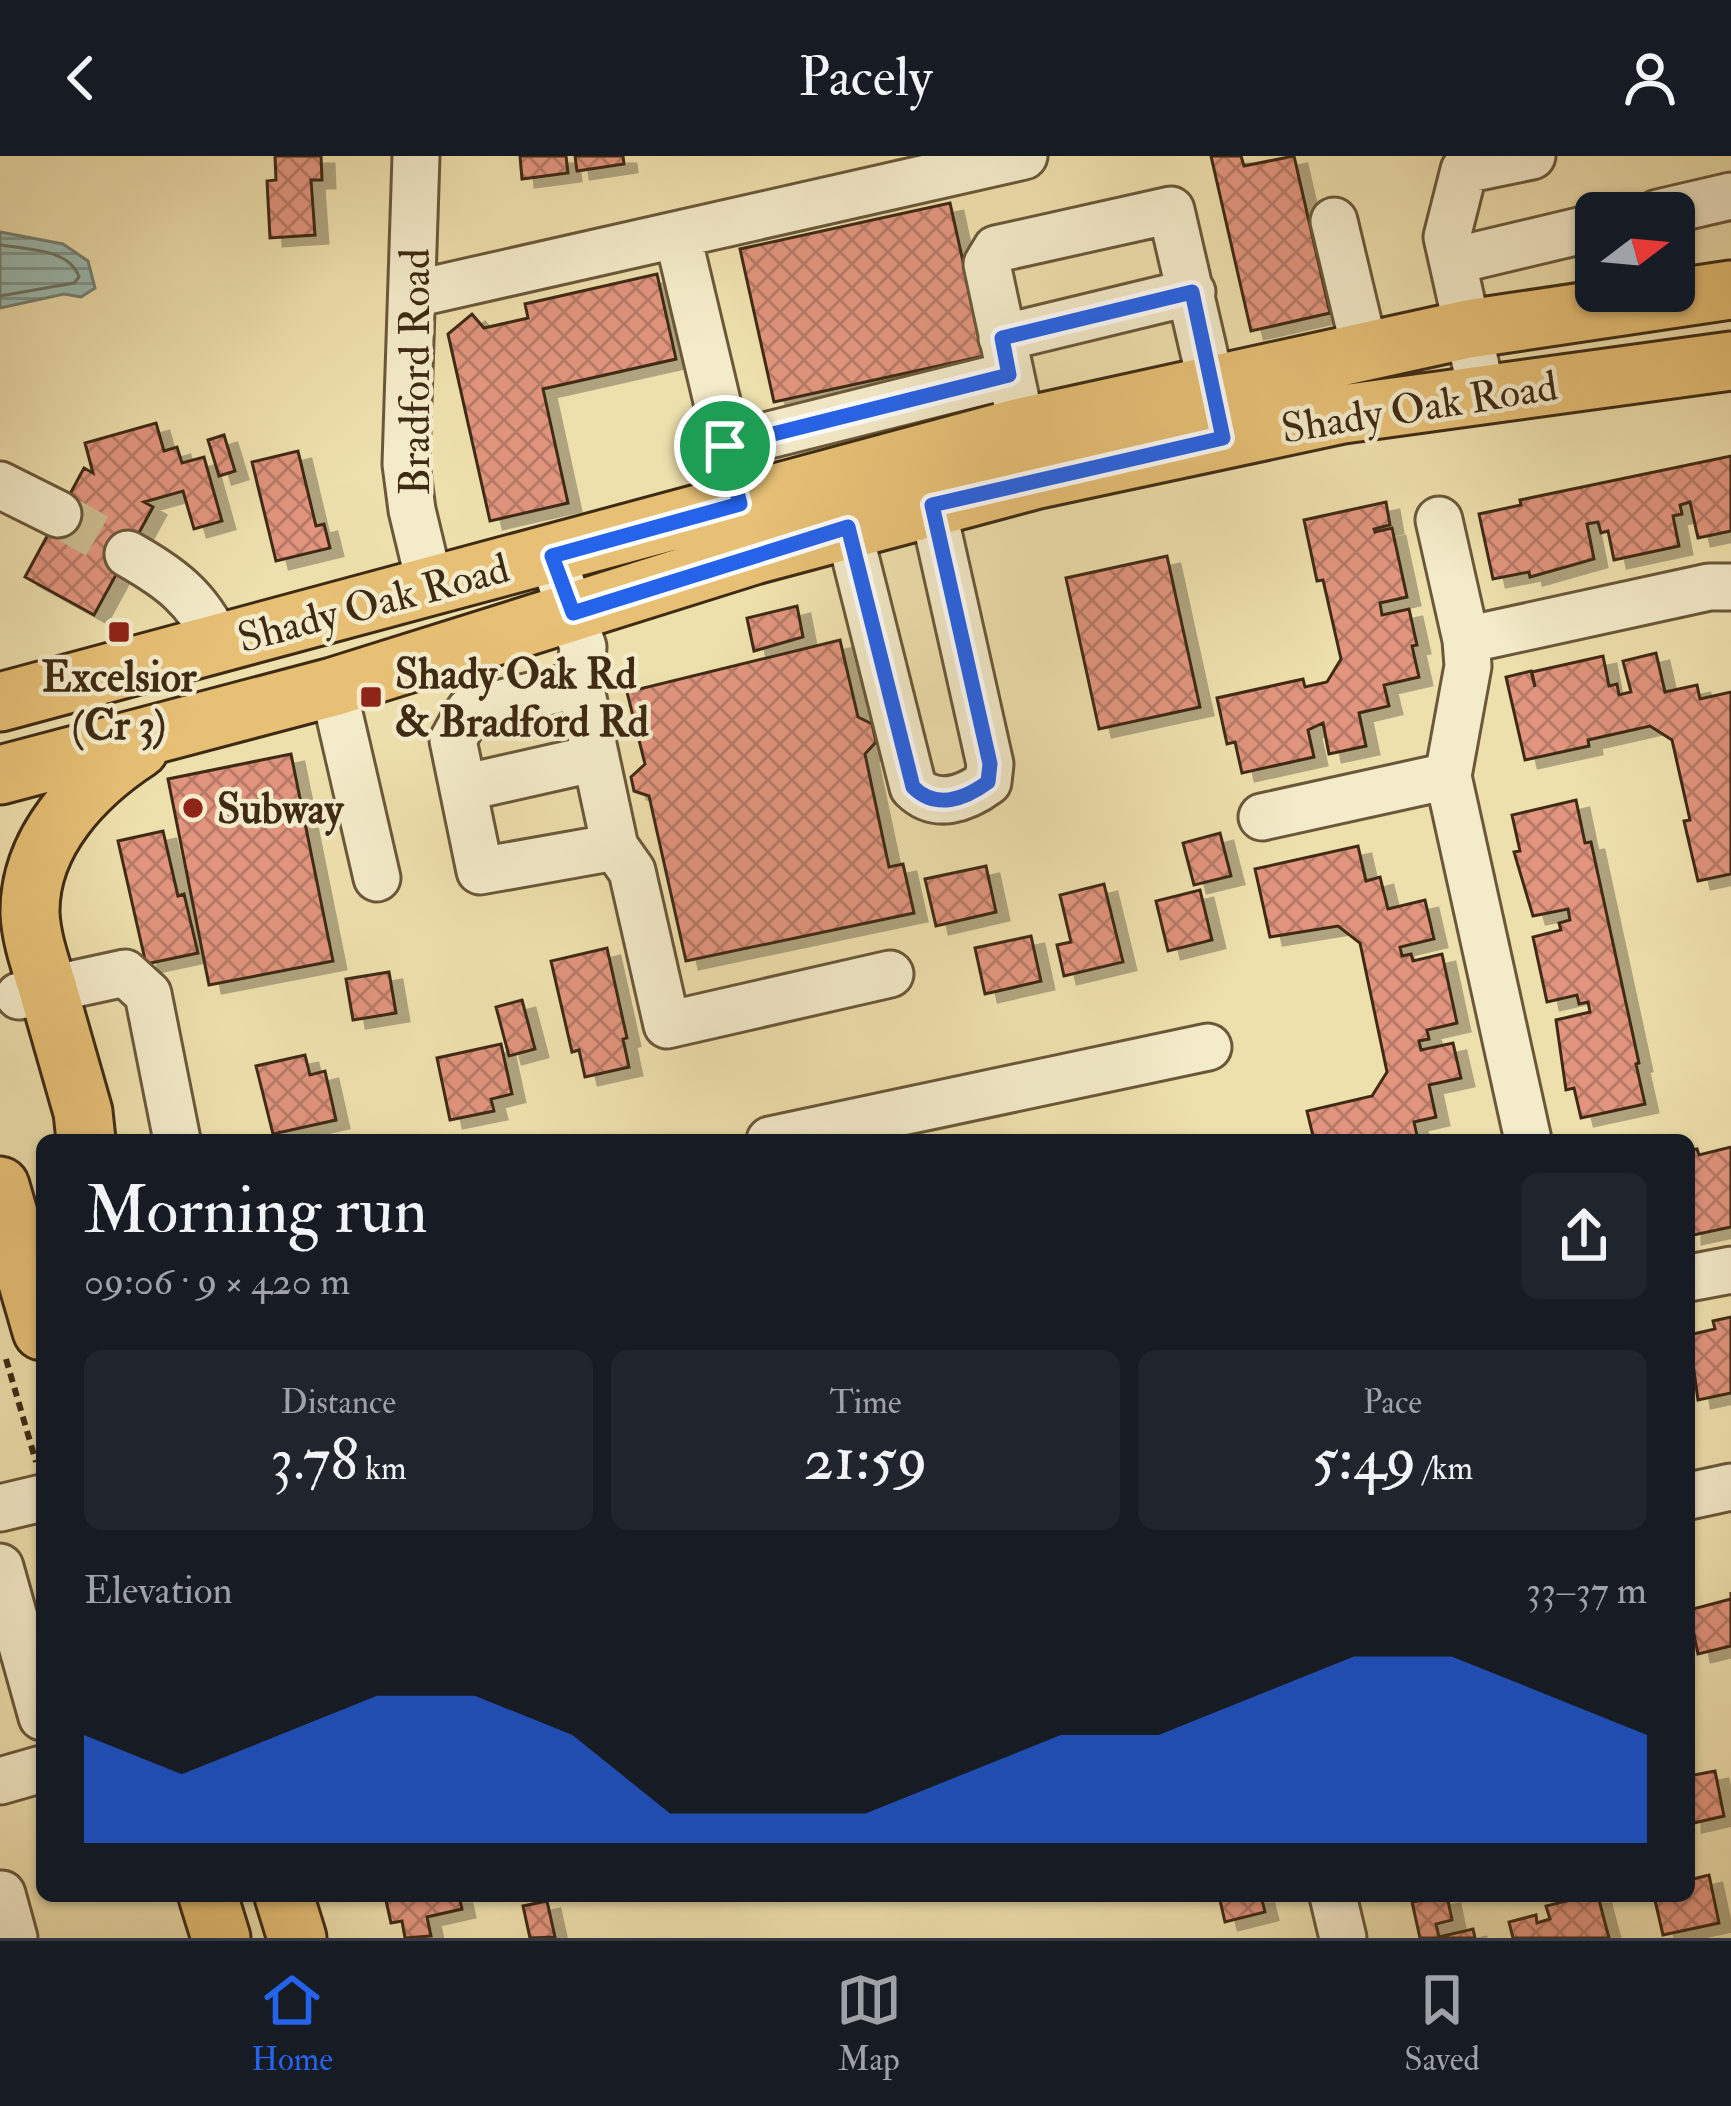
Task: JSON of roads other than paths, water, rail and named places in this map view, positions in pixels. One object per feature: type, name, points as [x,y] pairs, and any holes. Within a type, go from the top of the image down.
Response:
[{"type":"main road","name":"Shady Oak Road","points":[[1218,411],[1365,351],[1468,329],[1731,290]]},
{"type":"main road","name":"Shady Oak Road","points":[[0,775],[333,687],[573,613],[1017,405],[1218,411],[1482,393],[1731,361]]},
{"type":"main road","name":"Shady Oak Road","points":[[0,702],[552,556],[747,530],[848,527],[932,505],[1017,405]]},
{"type":"main road","points":[[0,660],[45,673],[123,667]]},
{"type":"main road","points":[[60,1134],[33,992],[30,914],[41,855],[83,794],[160,734]]},
{"type":"main road","points":[[0,932],[33,992],[82,1112],[85,1134]]},
{"type":"main road","points":[[0,1187],[24,1318]]},
{"type":"main road","points":[[210,1902],[221,1938]]},
{"type":"main road","points":[[286,1902],[297,1938]]},
{"type":"street","name":"Bradford Road","points":[[416,156],[406,464],[430,585]]},
{"type":"street","points":[[414,294],[1024,156]]},
{"type":"street","points":[[1482,393],[1447,237],[1464,170],[1532,156]]},
{"type":"street","points":[[1695,204],[1731,196]]},
{"type":"street","points":[[1017,405],[987,264],[996,249],[1171,209],[1218,411]]},
{"type":"street","points":[[1334,221],[1365,351]]},
{"type":"street","points":[[1453,261],[1575,232]]},
{"type":"street","points":[[679,237],[747,530]]},
{"type":"street","points":[[725,446],[1017,405],[1192,292]]},
{"type":"street","points":[[0,485],[58,514]]},
{"type":"street","points":[[848,527],[913,787],[937,801],[953,800],[988,782],[990,764],[932,505]]},
{"type":"street","points":[[1439,520],[1468,666],[1448,776],[1527,1134]]},
{"type":"street","points":[[128,554],[175,581],[201,610],[218,643]]},
{"type":"street","points":[[552,556],[583,647],[580,684],[615,847],[632,871],[667,1025],[890,974]]},
{"type":"street","points":[[1466,640],[1709,586],[1731,586]]},
{"type":"street","points":[[580,684],[470,712],[453,740],[480,871],[615,847]]},
{"type":"street","points":[[333,687],[377,878]]},
{"type":"street","points":[[463,788],[596,758]]},
{"type":"street","points":[[1262,817],[1448,776]]},
{"type":"street","points":[[33,992],[125,973],[148,994],[176,1134]]},
{"type":"street","points":[[798,1134],[1208,1047]]},
{"type":"street","points":[[1695,1277],[1731,1270]]},
{"type":"street","points":[[0,1508],[36,1482]]},
{"type":"street","points":[[1695,1495],[1731,1487]]},
{"type":"street","points":[[0,1567],[36,1696]]},
{"type":"street","points":[[0,1781],[36,1771]]},
{"type":"street","points":[[14,1938],[15,1890]]},
{"type":"street","points":[[1334,1902],[1343,1938]]},
{"type":"water","points":[[0,232],[63,244],[88,261],[95,288],[81,297],[64,294],[0,308]]},
{"type":"tunnel","points":[[58,514],[128,554]]},
{"type":"place","name":"Excelsior (Cr 3)","points":[[119,632]]},
{"type":"place","name":"Shady Oak Rd & Bradford Rd","points":[[371,697]]},
{"type":"place","name":"Subway","points":[[193,808]]}]
